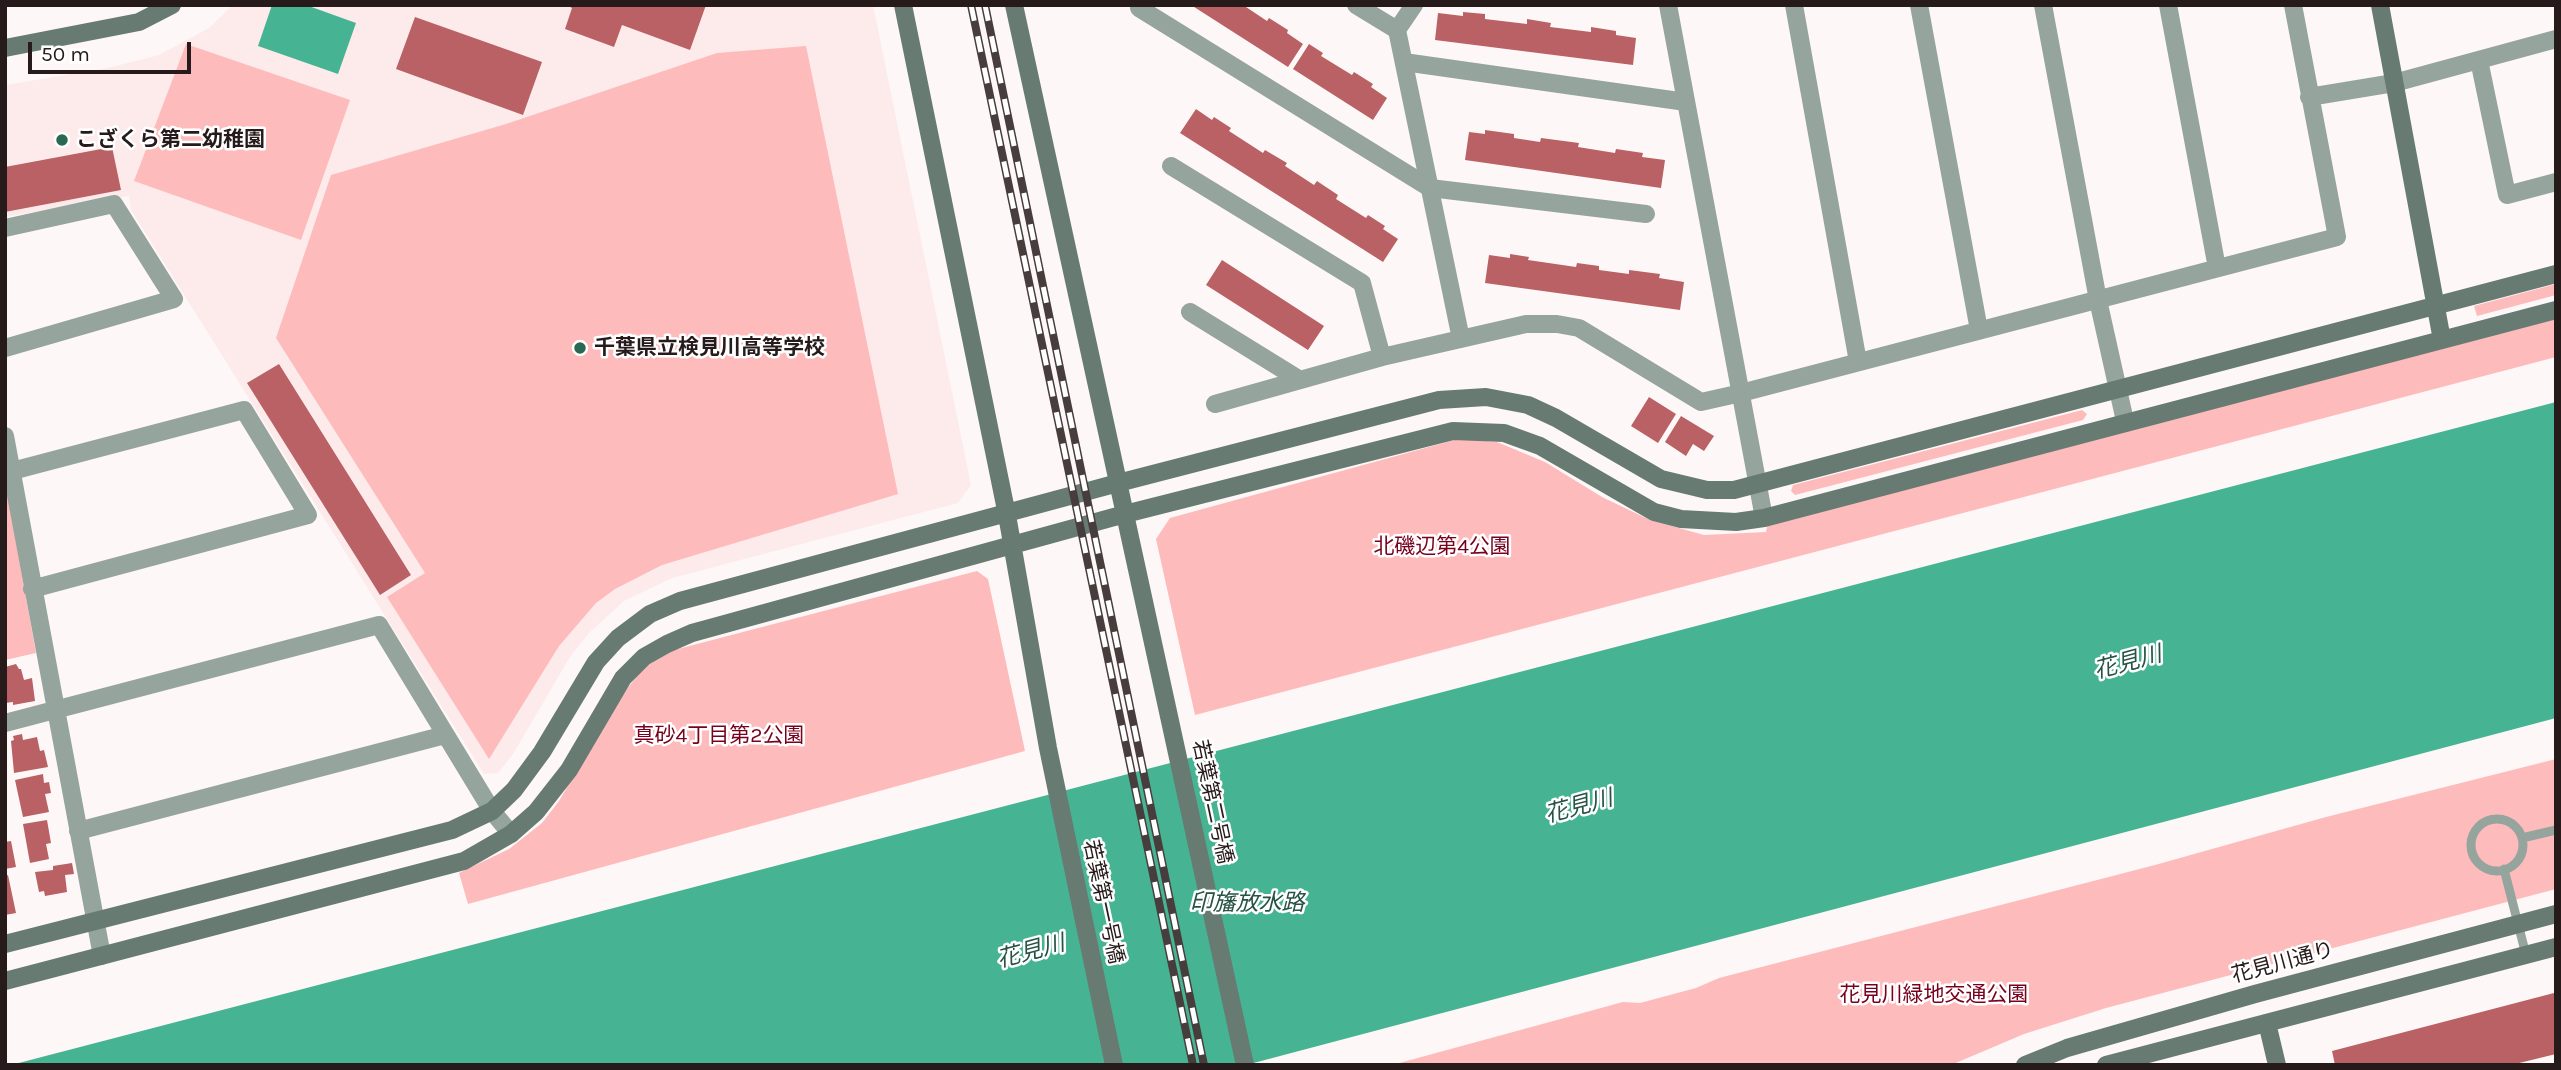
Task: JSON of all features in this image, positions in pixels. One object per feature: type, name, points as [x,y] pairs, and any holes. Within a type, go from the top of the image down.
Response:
[{"type":"street","points":[[5,48],[139,22],[172,5]]},
{"type":"street","name":"若葉第一号橋","points":[[903,5],[1007,515],[1048,748],[1114,1065]]},
{"type":"street","name":"若葉第二号橋","points":[[1014,5],[1245,1065]]},
{"type":"street","points":[[1356,5],[1397,30],[1461,339]]},
{"type":"street","points":[[1397,30],[1414,5]]},
{"type":"street","points":[[1668,5],[1764,517]]},
{"type":"street","points":[[1794,5],[1858,362]]},
{"type":"street","points":[[1919,5],[1979,330]]},
{"type":"street","points":[[2043,5],[2098,300],[2125,421]]},
{"type":"street","points":[[2168,5],[2217,268]]},
{"type":"street","points":[[1215,404],[1382,357],[1498,328],[1526,324],[1579,328],[1701,402],[2337,237],[2292,5]]},
{"type":"street","points":[[2380,5],[2442,341]]},
{"type":"street","points":[[1139,8],[1430,188],[1646,214]]},
{"type":"street","points":[[2309,97],[2394,83],[2556,39]]},
{"type":"street","points":[[2479,60],[2507,195],[2556,181]]},
{"type":"street","points":[[1404,62],[1686,102]]},
{"type":"street","points":[[1171,166],[1362,283],[1382,357]]},
{"type":"street","points":[[5,228],[114,204],[174,299],[5,348]]},
{"type":"street","points":[[5,944],[452,830],[492,811],[514,790],[542,752],[596,662],[618,638],[650,614],[680,601],[1118,484],[1438,400],[1486,397],[1528,405],[1556,418],[1661,479],[1707,490],[1734,490],[2556,274]]},
{"type":"street","points":[[5,981],[464,861],[511,834],[536,812],[569,770],[623,678],[644,657],[667,643],[692,632],[1125,514],[1453,431],[1504,433],[1540,446],[1654,512],[1681,519],[1736,522],[1764,517],[2556,310]]},
{"type":"street","points":[[1190,312],[1300,380]]},
{"type":"street","points":[[12,471],[244,410],[308,515],[32,589]]},
{"type":"street","points":[[5,436],[102,956]]},
{"type":"street","points":[[5,723],[379,625],[492,811],[511,834]]},
{"type":"street","points":[[78,831],[445,735]]},
{"type":"street","name":"花見川通り","points":[[2025,1065],[2067,1048],[2242,998],[2556,914]]},
{"type":"street","points":[[2106,1065],[2556,947]]},
{"type":"street","points":[[2267,1023],[2277,1065]]},
{"type":"lane","points":[[2496,819],[2507,821],[2517,828],[2522,838],[2523,850],[2518,860],[2504,869],[2487,869],[2477,862],[2472,852],[2471,840],[2476,830],[2485,822],[2496,819]]},
{"type":"lane","points":[[2522,838],[2556,830]]},
{"type":"lane","points":[[2504,869],[2526,955]]},
{"type":"shaded area","name":"千葉県立検見川高等学校","points":[[233,5],[873,5],[971,485],[958,503],[672,578],[624,601],[589,633],[570,657],[513,754],[498,773],[484,774],[131,210],[129,196],[5,217],[5,85],[108,68],[159,55],[209,28]]},
{"type":"green space","points":[[186,44],[350,100],[301,240],[134,181]]},
{"type":"green space","name":"千葉県立検見川高等学校","points":[[806,46],[898,494],[662,565],[615,589],[596,603],[559,646],[489,759],[387,597],[425,573],[276,338],[331,175],[506,124],[717,53]]},
{"type":"green space","points":[[2556,284],[2556,295],[2477,316],[2474,306]]},
{"type":"green space","name":"北磯辺第4公園","points":[[2556,319],[2556,357],[1195,715],[1156,539],[1170,518],[1458,439],[1497,442],[1545,462],[1602,497],[1650,520],[1704,535],[1766,532],[1768,523]]},
{"type":"green space","points":[[2082,410],[2087,414],[2083,420],[1795,495],[1791,491],[1793,485]]},
{"type":"green space","points":[[5,480],[36,653],[5,660]]},
{"type":"green space","name":"真砂4丁目第2公園","points":[[977,571],[988,579],[1025,751],[468,904],[459,873],[509,849],[542,823],[559,801],[620,698],[643,668],[674,650]]},
{"type":"green space","name":"花見川緑地交通公園","points":[[2556,759],[2556,889],[2106,1008],[2024,1034],[1951,1065],[1392,1065],[1623,1002],[1640,1003],[1696,988],[1719,978],[2155,865],[2326,817]]},
{"type":"water","points":[[272,5],[306,5],[356,23],[338,74],[258,46]]},
{"type":"water","name":"印旛放水路","points":[[2556,402],[2556,718],[1246,1065],[11,1065]]},
{"type":"building","points":[[567,5],[706,5],[690,50],[622,25],[614,47],[565,29],[572,8]]},
{"type":"building","points":[[1191,5],[1243,5],[1267,21],[1269,18],[1288,30],[1287,33],[1303,44],[1288,67]]},
{"type":"building","points":[[1463,12],[1485,14],[1485,19],[1527,24],[1527,19],[1551,23],[1550,27],[1591,32],[1591,27],[1616,31],[1616,35],[1636,38],[1633,65],[1435,40],[1438,13],[1463,16]]},
{"type":"building","points":[[415,17],[542,62],[523,115],[396,69]]},
{"type":"building","points":[[1309,44],[1323,53],[1321,56],[1373,84],[1371,87],[1387,98],[1373,120],[1293,69]]},
{"type":"building","points":[[1196,109],[1231,128],[1229,131],[1263,153],[1265,150],[1287,163],[1285,166],[1314,185],[1317,181],[1338,195],[1336,199],[1366,218],[1368,215],[1385,226],[1383,229],[1398,239],[1383,262],[1180,133]]},
{"type":"building","points":[[1485,130],[1514,134],[1514,138],[1540,142],[1541,138],[1579,143],[1578,147],[1615,153],[1616,149],[1643,153],[1642,157],[1665,160],[1661,188],[1465,160],[1469,132],[1485,134]]},
{"type":"building","points":[[112,147],[121,190],[5,212],[5,167]]},
{"type":"building","points":[[1510,254],[1529,257],[1528,260],[1576,267],[1577,263],[1599,266],[1599,270],[1629,274],[1629,270],[1660,274],[1659,278],[1684,282],[1680,310],[1485,283],[1489,255],[1510,258]]},
{"type":"building","points":[[1222,260],[1324,326],[1308,350],[1206,285]]},
{"type":"building","points":[[279,364],[411,575],[380,595],[247,383]]},
{"type":"building","points":[[1649,397],[1676,414],[1658,443],[1631,426]]},
{"type":"building","points":[[1681,416],[1714,436],[1704,451],[1693,444],[1686,456],[1665,442]]},
{"type":"building","points":[[16,664],[21,669],[24,680],[32,678],[35,701],[13,705],[13,702],[5,703],[5,667]]},
{"type":"building","points":[[22,734],[23,740],[37,737],[48,767],[14,773],[11,741],[14,740],[13,736]]},
{"type":"building","points":[[43,774],[44,783],[49,782],[51,793],[45,794],[49,812],[23,817],[15,780]]},
{"type":"building","points":[[47,820],[51,843],[46,844],[49,859],[30,863],[23,824]]},
{"type":"building","points":[[11,841],[16,867],[5,869],[5,842]]},
{"type":"building","points":[[72,863],[74,874],[65,875],[67,892],[45,896],[44,891],[39,892],[35,872],[53,870],[53,866]]},
{"type":"building","points":[[8,875],[16,913],[5,915],[5,876]]},
{"type":"building","points":[[2554,993],[2556,1054],[2511,1065],[2335,1065],[2332,1051]]},
{"type":"railway","points":[[971,5],[1193,1065]]},
{"type":"railway","points":[[985,5],[1204,1065]]},
{"type":"place","name":"こざくら第二幼稚園","points":[[62,140]]},
{"type":"place","name":"千葉県立検見川高等学校","points":[[580,348]]},
{"type":"water label","name":"花見川","points":[[2128,663]]},
{"type":"water label","name":"花見川","points":[[1579,807]]},
{"type":"water label","name":"花見川","points":[[1031,952]]}]
